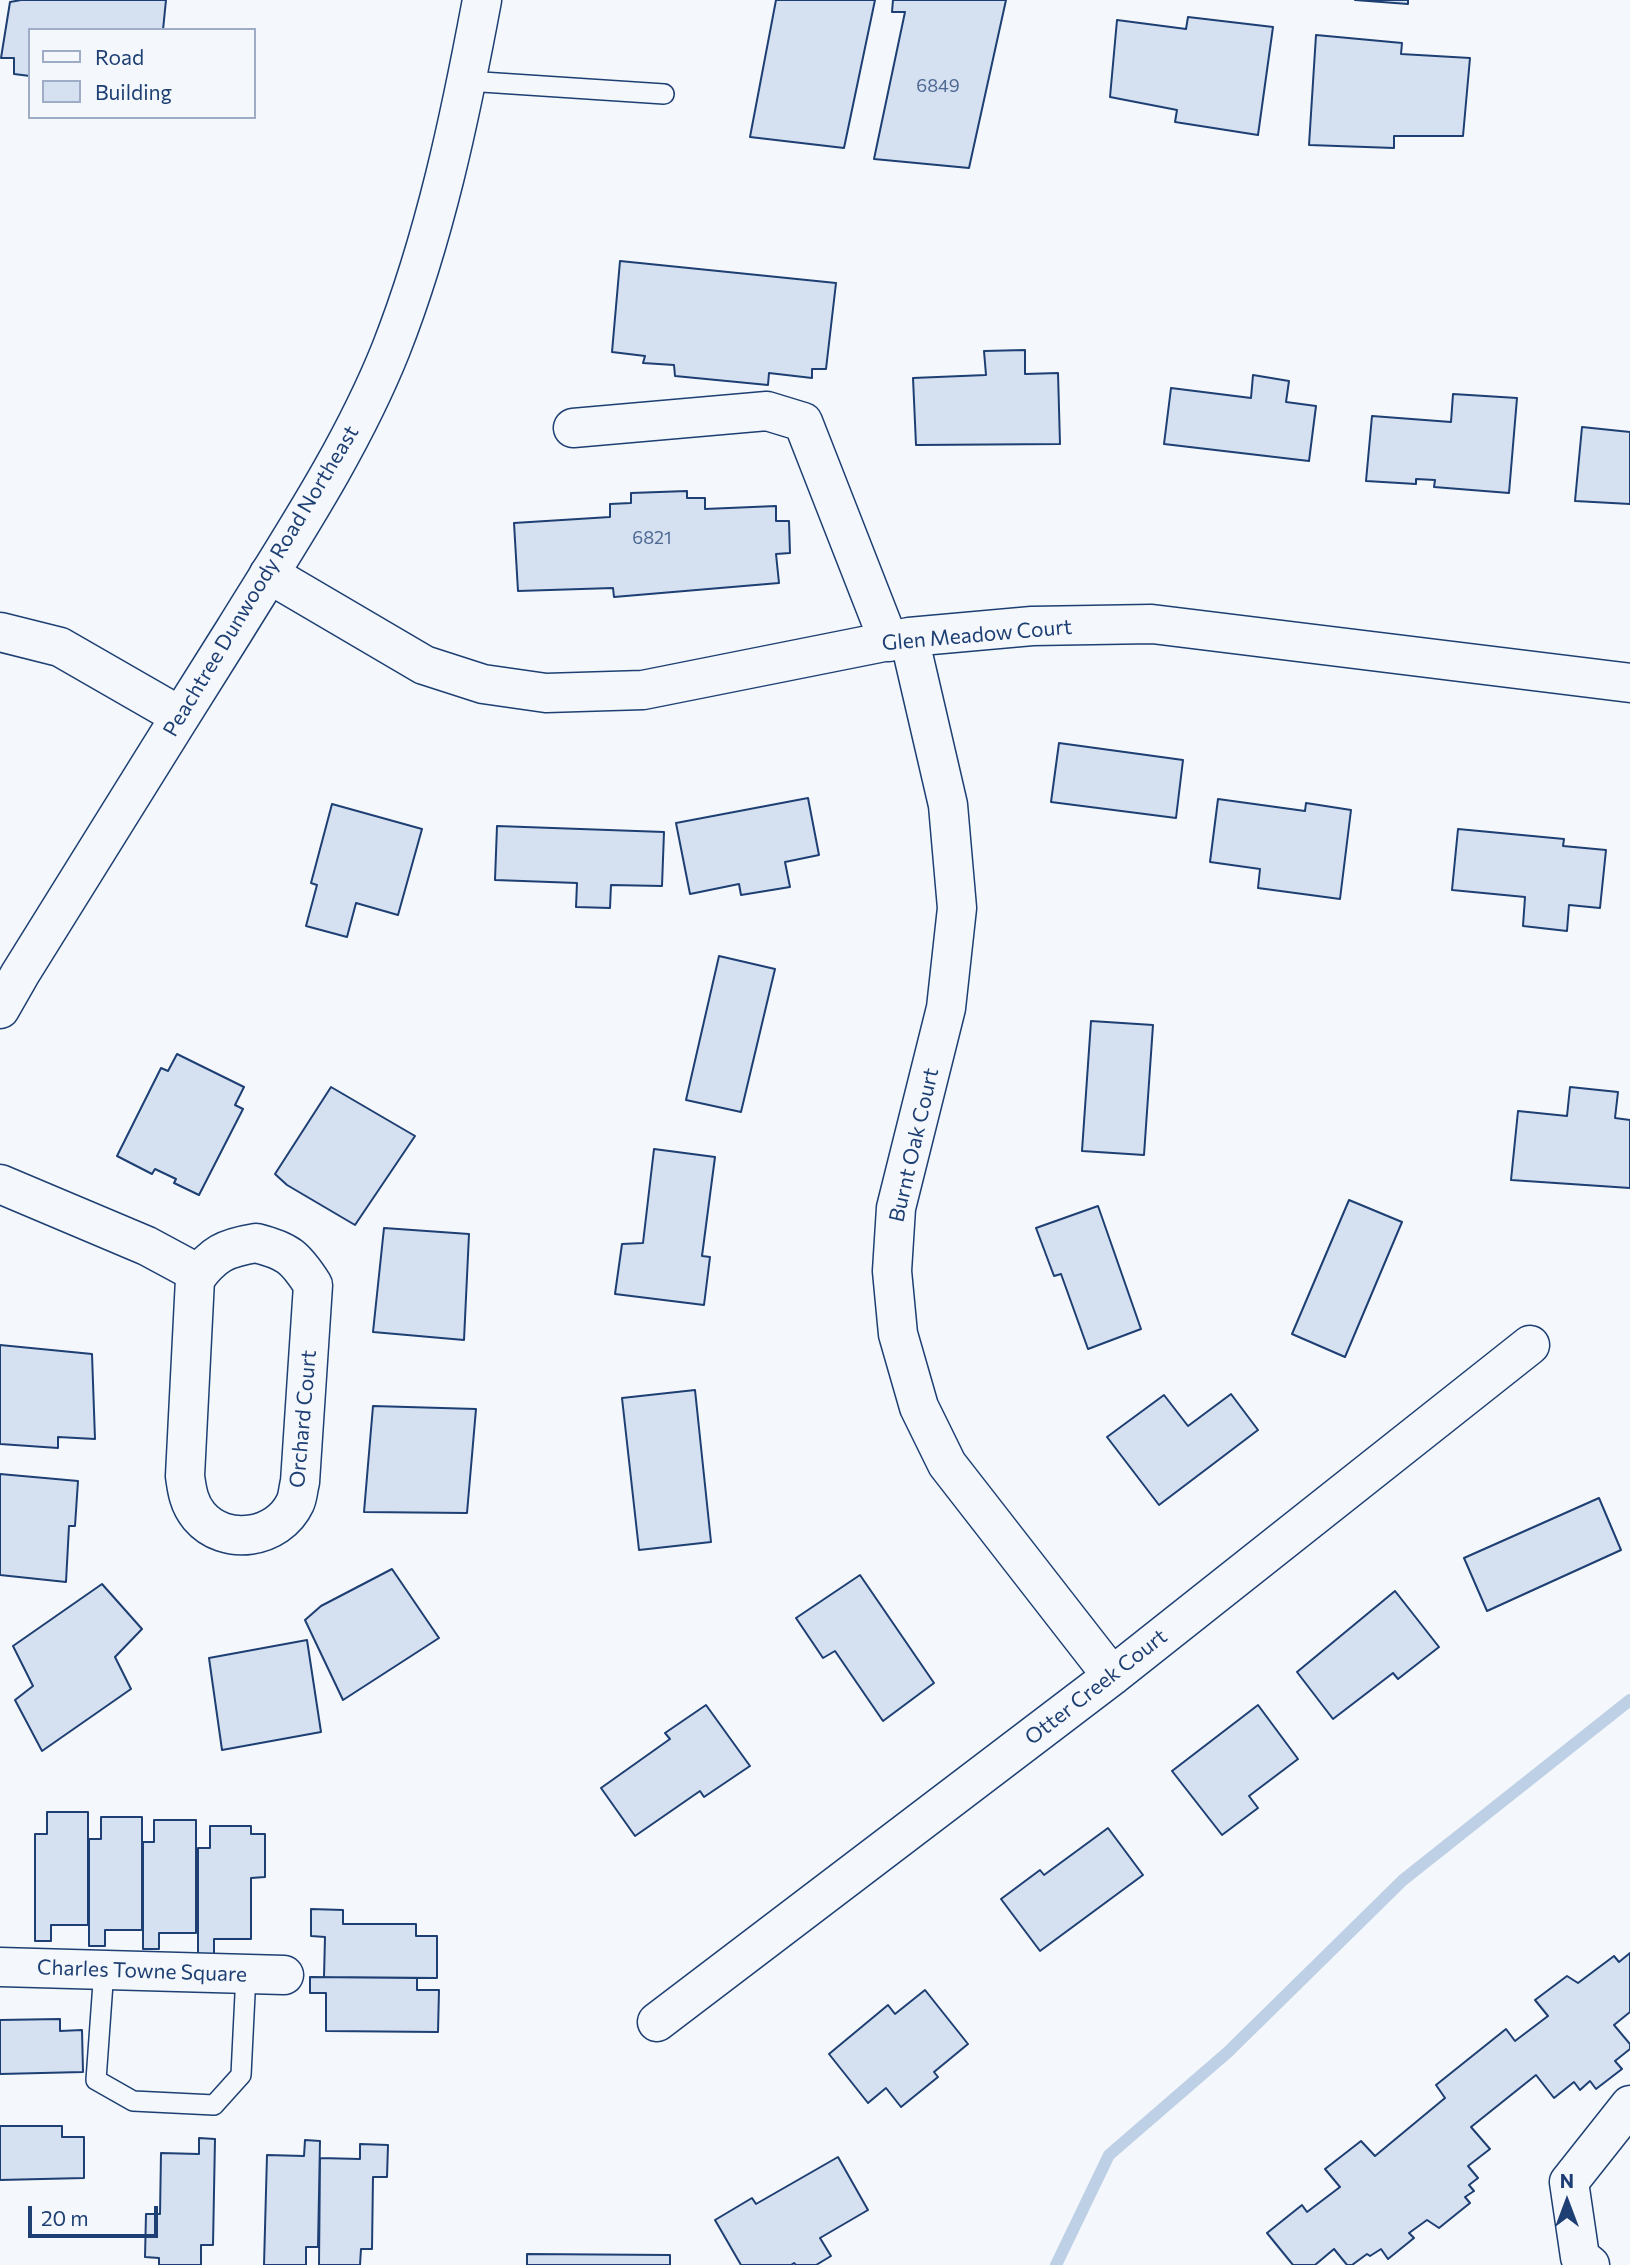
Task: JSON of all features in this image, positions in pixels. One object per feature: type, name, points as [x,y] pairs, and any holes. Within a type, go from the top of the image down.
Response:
[{"type":"street","name":"Peachtree Dunwoody Road Northeast","points":[[0,1009],[343,450],[390,351],[422,263],[467,81],[482,0]]},
{"type":"street","name":"Burnt Oak Court","points":[[573,428],[767,411],[803,422],[899,639],[948,805],[957,908],[946,1008],[896,1208],[892,1271],[898,1334],[919,1407],[947,1464],[1112,1676]]},
{"type":"street","name":"Glen Meadow Court","points":[[269,574],[424,664],[484,684],[546,693],[643,690],[899,639],[1032,626],[1152,624],[1630,683]]},
{"type":"street","points":[[0,632],[60,647],[180,716]]},
{"type":"street","points":[[0,1185],[147,1246],[199,1274]]},
{"type":"street","name":"Orchard Court","points":[[256,1243],[280,1249],[299,1264],[313,1285],[300,1482],[295,1504],[281,1522],[262,1533],[240,1536],[218,1531],[200,1517],[189,1499],[185,1476],[195,1279],[199,1274],[210,1259],[231,1247],[256,1243]]},
{"type":"street","name":"Otter Creek Court","points":[[657,2022],[1112,1676],[1530,1345]]},
{"type":"street","name":"Charles Towne Square","points":[[0,1967],[284,1975]]},
{"type":"street","points":[[1577,2262],[1569,2182],[1630,2105]]},
{"type":"lane","points":[[467,81],[664,94]]},
{"type":"lane","points":[[103,1969],[96,2080],[133,2101],[214,2105],[241,2075],[246,1974]]},
{"type":"building","points":[[166,0],[163,28],[28,28],[28,76],[14,74],[14,58],[1,58],[10,2]]},
{"type":"building","points":[[776,0],[875,0],[844,148],[750,137]]},
{"type":"building","points":[[893,0],[1006,0],[969,168],[874,159],[905,12],[892,12]]},
{"type":"building","points":[[1355,0],[1408,0],[1408,4]]},
{"type":"building","points":[[1188,17],[1273,27],[1258,135],[1175,122],[1177,110],[1110,97],[1117,20],[1186,29]]},
{"type":"building","points":[[1316,35],[1402,43],[1401,54],[1470,58],[1463,136],[1394,136],[1394,148],[1309,145]]},
{"type":"building","points":[[620,261],[836,283],[826,369],[812,369],[812,378],[769,373],[768,385],[675,376],[674,365],[643,363],[645,356],[612,352]]},
{"type":"building","points":[[1025,350],[1025,374],[1058,373],[1060,444],[916,445],[913,378],[986,375],[984,351]]},
{"type":"building","points":[[1253,375],[1289,381],[1286,402],[1316,406],[1309,461],[1164,444],[1171,388],[1251,398]]},
{"type":"building","points":[[1453,394],[1517,398],[1509,493],[1434,487],[1435,480],[1416,479],[1416,484],[1366,481],[1372,416],[1451,422]]},
{"type":"building","points":[[1582,427],[1630,432],[1630,504],[1575,501]]},
{"type":"building","points":[[687,491],[687,498],[705,498],[705,509],[776,506],[776,521],[789,521],[790,553],[776,554],[779,583],[614,597],[613,588],[518,591],[514,523],[610,517],[610,504],[631,503],[631,493]]},
{"type":"building","points":[[1059,743],[1183,760],[1176,818],[1051,802]]},
{"type":"building","points":[[808,798],[819,855],[785,862],[790,887],[741,895],[739,884],[690,894],[676,823]]},
{"type":"building","points":[[1218,799],[1305,811],[1306,803],[1351,810],[1340,899],[1258,888],[1260,869],[1210,862]]},
{"type":"building","points":[[332,804],[422,829],[398,915],[356,903],[347,937],[306,926],[317,885],[311,883]]},
{"type":"building","points":[[497,826],[664,832],[662,886],[611,885],[610,908],[576,907],[577,883],[495,880]]},
{"type":"building","points":[[1458,829],[1564,839],[1563,846],[1606,850],[1600,908],[1569,905],[1567,931],[1523,926],[1525,897],[1452,890]]},
{"type":"building","points":[[719,956],[775,969],[741,1112],[686,1100]]},
{"type":"building","points":[[1091,1021],[1153,1025],[1144,1155],[1082,1151]]},
{"type":"building","points":[[177,1054],[244,1087],[235,1105],[243,1109],[199,1195],[174,1183],[176,1179],[155,1169],[152,1174],[117,1156],[161,1068],[168,1071]]},
{"type":"building","points":[[331,1087],[415,1136],[355,1225],[287,1185],[275,1174]]},
{"type":"building","points":[[1570,1087],[1618,1092],[1615,1118],[1630,1120],[1630,1188],[1511,1180],[1518,1111],[1567,1116]]},
{"type":"building","points":[[654,1149],[715,1157],[702,1256],[710,1257],[704,1305],[615,1294],[622,1244],[643,1243]]},
{"type":"building","points":[[1349,1200],[1402,1222],[1345,1357],[1292,1334]]},
{"type":"building","points":[[1098,1206],[1141,1329],[1088,1349],[1061,1274],[1054,1276],[1036,1228]]},
{"type":"building","points":[[384,1228],[469,1234],[464,1340],[373,1332]]},
{"type":"building","points":[[0,1345],[92,1354],[95,1439],[58,1437],[58,1448],[0,1444]]},
{"type":"building","points":[[695,1390],[711,1542],[639,1550],[622,1398]]},
{"type":"building","points":[[1231,1394],[1258,1430],[1159,1505],[1107,1437],[1164,1395],[1188,1426]]},
{"type":"building","points":[[373,1406],[476,1409],[467,1513],[364,1512]]},
{"type":"building","points":[[0,1474],[78,1481],[75,1526],[69,1526],[66,1582],[0,1575]]},
{"type":"building","points":[[1599,1498],[1621,1550],[1487,1611],[1464,1558]]},
{"type":"building","points":[[392,1569],[439,1638],[343,1700],[305,1620],[321,1606]]},
{"type":"building","points":[[860,1575],[934,1683],[883,1721],[835,1651],[823,1658],[796,1618]]},
{"type":"building","points":[[102,1584],[142,1629],[115,1657],[131,1689],[42,1751],[15,1700],[33,1686],[13,1646]]},
{"type":"building","points":[[1395,1591],[1439,1647],[1398,1679],[1393,1673],[1333,1719],[1297,1672]]},
{"type":"building","points":[[307,1640],[321,1732],[222,1750],[209,1658]]},
{"type":"building","points":[[706,1705],[750,1766],[704,1797],[700,1791],[635,1836],[601,1788],[670,1739],[665,1733]]},
{"type":"building","points":[[1258,1705],[1298,1759],[1249,1796],[1258,1808],[1222,1835],[1172,1771]]},
{"type":"building","points":[[47,1812],[88,1812],[88,1925],[51,1925],[51,1941],[35,1941],[35,1834],[47,1834]]},
{"type":"building","points":[[101,1817],[142,1817],[142,1930],[105,1930],[105,1946],[89,1946],[89,1839],[101,1839]]},
{"type":"building","points":[[154,1820],[196,1820],[196,1933],[159,1933],[159,1949],[143,1949],[143,1842],[154,1842]]},
{"type":"building","points":[[210,1826],[251,1826],[251,1834],[265,1834],[265,1877],[251,1878],[251,1939],[214,1939],[214,1954],[198,1954],[198,1848],[210,1848]]},
{"type":"building","points":[[1108,1828],[1143,1875],[1040,1951],[1001,1899],[1040,1870],[1044,1875]]},
{"type":"building","points":[[311,1909],[343,1910],[343,1924],[416,1924],[416,1936],[437,1936],[437,1978],[324,1977],[325,1937],[311,1936]]},
{"type":"building","points":[[1630,1953],[1630,2012],[1614,2025],[1630,2044],[1630,2049],[1615,2061],[1622,2069],[1596,2089],[1590,2081],[1580,2090],[1574,2082],[1554,2098],[1536,2075],[1471,2127],[1490,2149],[1468,2166],[1478,2178],[1469,2185],[1474,2191],[1465,2197],[1470,2203],[1439,2228],[1427,2220],[1409,2233],[1414,2238],[1388,2259],[1381,2249],[1370,2256],[1367,2254],[1352,2265],[1347,2265],[1334,2249],[1315,2265],[1293,2265],[1267,2233],[1302,2205],[1307,2212],[1340,2187],[1325,2169],[1361,2141],[1375,2156],[1445,2098],[1436,2085],[1506,2029],[1515,2041],[1548,2016],[1535,2000],[1567,1976],[1578,1983],[1614,1956],[1619,1962]]},
{"type":"building","points":[[310,1977],[417,1978],[417,1990],[439,1990],[438,2032],[326,2031],[326,1993],[310,1993]]},
{"type":"building","points":[[925,1990],[968,2044],[934,2072],[938,2077],[901,2107],[886,2088],[868,2103],[829,2054],[888,2005],[895,2014]]},
{"type":"building","points":[[60,2019],[60,2031],[82,2030],[83,2072],[0,2074],[0,2020]]},
{"type":"building","points":[[0,2126],[62,2126],[62,2137],[84,2137],[84,2178],[0,2180]]},
{"type":"building","points":[[199,2138],[215,2139],[213,2245],[201,2245],[201,2265],[159,2265],[159,2258],[145,2257],[146,2214],[160,2214],[161,2153],[199,2154]]},
{"type":"building","points":[[305,2140],[320,2141],[318,2247],[306,2247],[306,2265],[264,2265],[267,2155],[304,2156]]},
{"type":"building","points":[[360,2144],[388,2145],[387,2177],[373,2177],[372,2249],[361,2249],[360,2265],[319,2265],[320,2158],[360,2159]]},
{"type":"building","points":[[838,2157],[868,2210],[820,2238],[831,2256],[816,2265],[741,2265],[715,2220],[752,2198],[756,2204]]},
{"type":"building","points":[[527,2254],[670,2255],[670,2265],[527,2265]]},
{"type":"waterway","points":[[1056,2265],[1109,2155],[1228,2052],[1403,1880],[1630,1700]]}]
